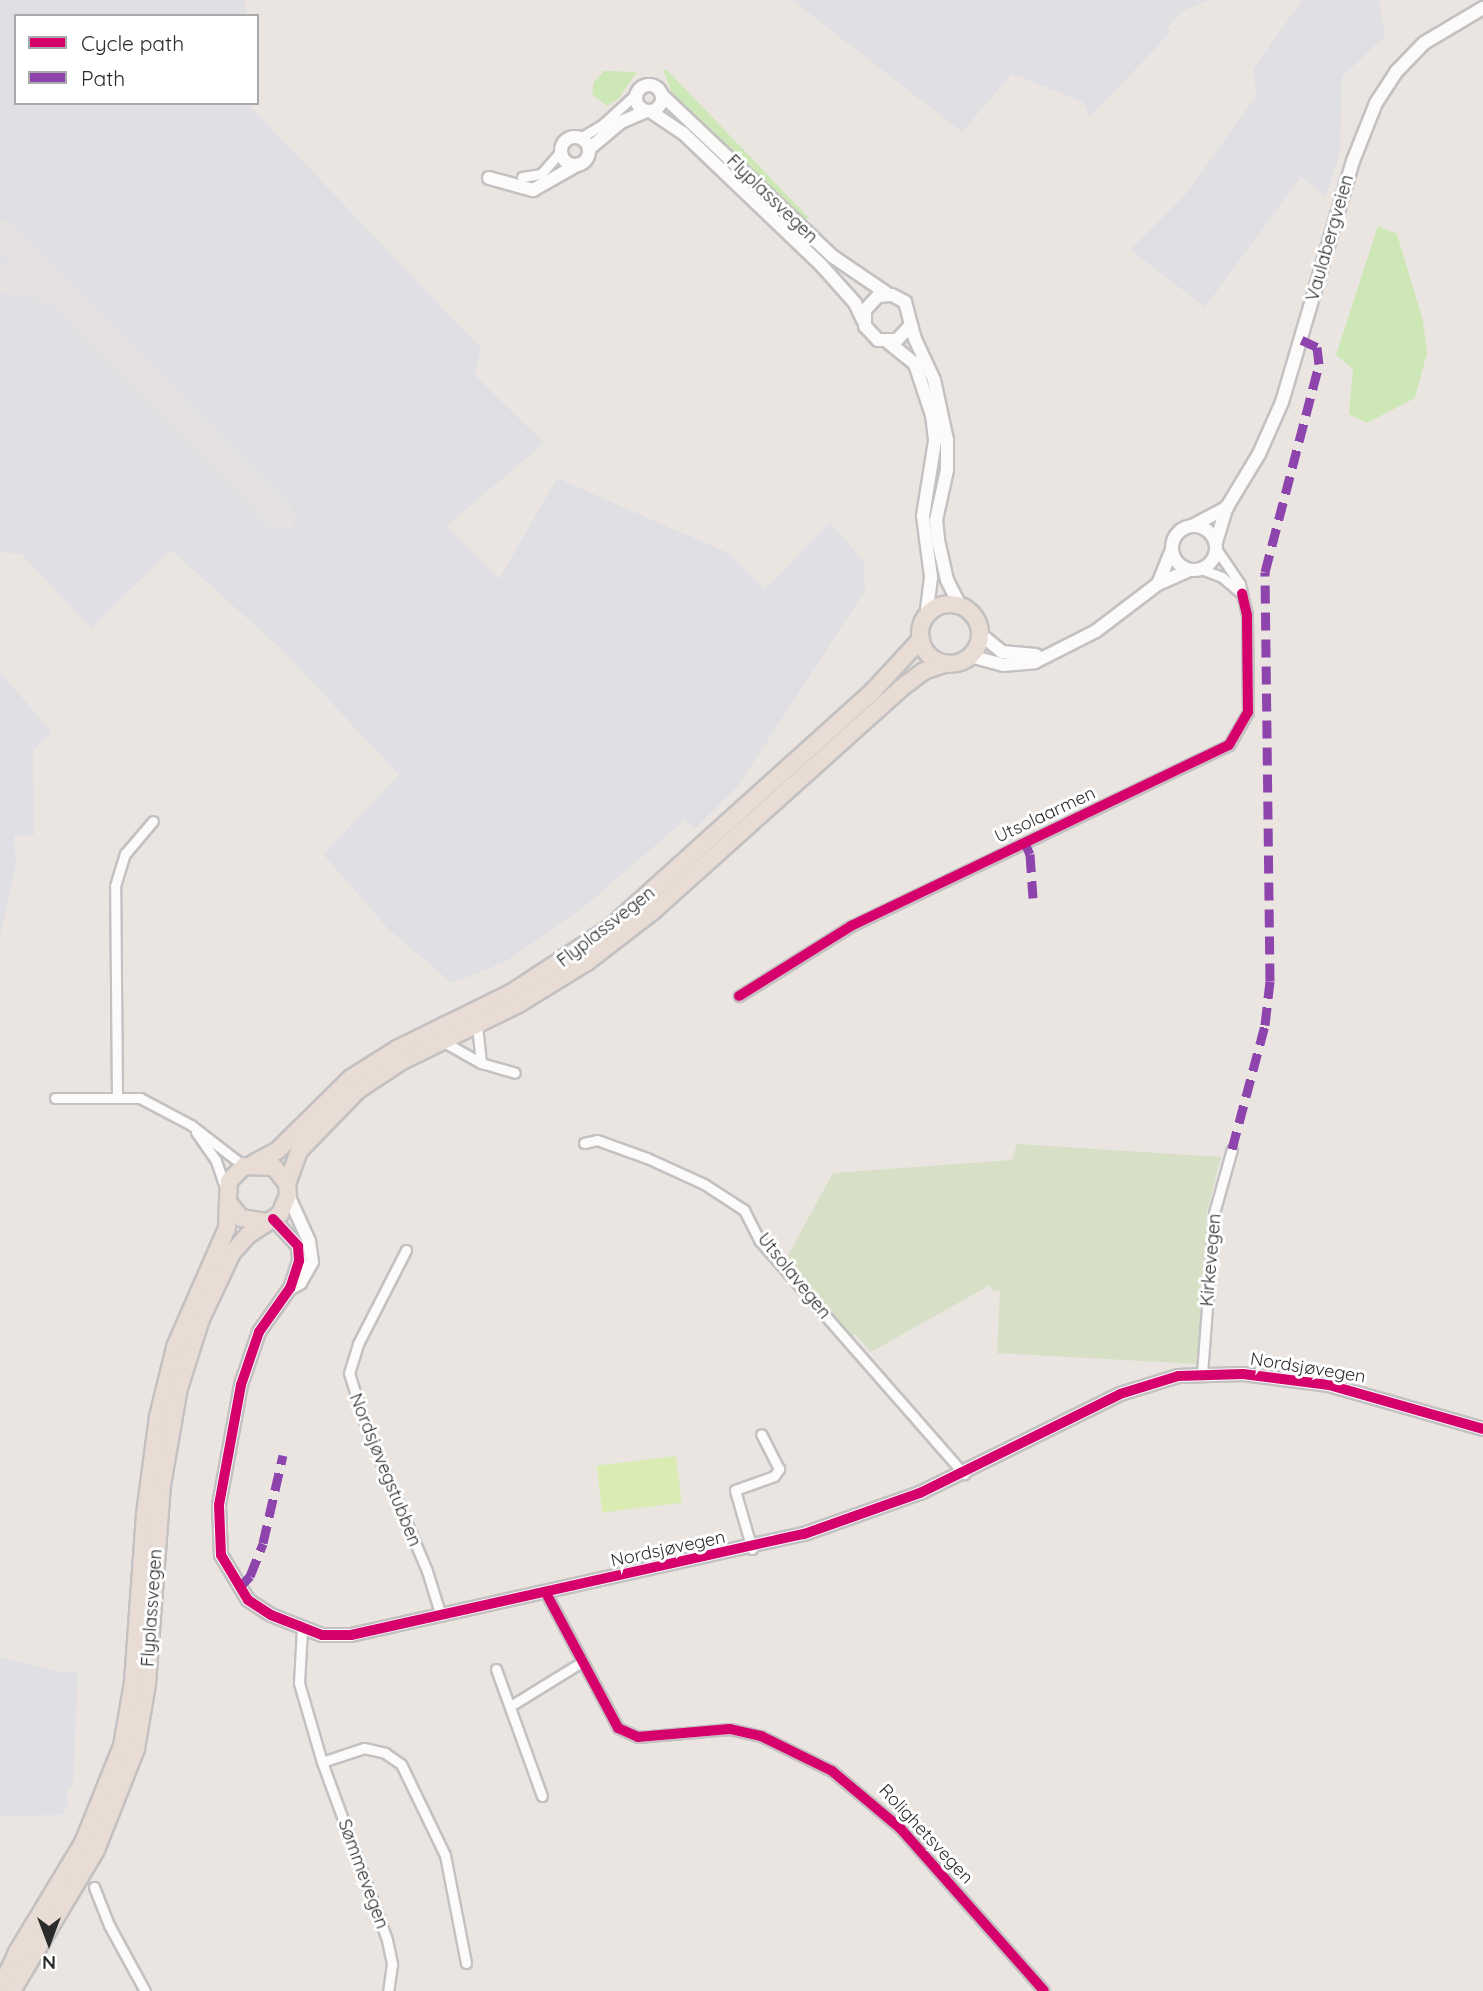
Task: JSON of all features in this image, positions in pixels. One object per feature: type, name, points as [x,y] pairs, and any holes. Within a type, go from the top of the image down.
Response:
[{"type":"highway","points":[[948,604],[960,605],[978,622],[980,634],[970,656],[947,663],[926,651],[921,639],[926,615],[948,604]]},
{"type":"highway","name":"Flyplassvegen","points":[[16,1954],[83,1843],[122,1746],[133,1682],[147,1483],[158,1417],[175,1348],[227,1228],[228,1196],[235,1172],[277,1151],[351,1078],[397,1049],[511,993],[610,928],[873,691],[921,639]]},
{"type":"highway","name":"Flyplassvegen","points":[[9,1990],[96,1850],[121,1797],[136,1749],[147,1684],[162,1485],[179,1388],[201,1319],[232,1253],[269,1220],[287,1189],[299,1151],[334,1112],[379,1075],[553,984],[617,940],[906,684],[947,663]]},
{"type":"highway","points":[[249,1164],[274,1167],[287,1189]]},
{"type":"highway","points":[[228,1196],[241,1218],[269,1220]]},
{"type":"highway","points":[[0,1970],[16,1954]]},
{"type":"highway","points":[[9,1990],[16,1954]]},
{"type":"street","name":"Vaulabergveien","points":[[1216,546],[1227,507],[1259,454],[1282,402],[1353,160],[1376,103],[1396,72],[1424,43],[1483,8]]},
{"type":"street","points":[[489,178],[533,190],[586,160],[589,149],[621,122],[660,106],[662,95],[652,85],[637,93],[603,124],[580,138],[567,140],[541,174],[522,177]]},
{"type":"street","name":"Flyplassvegen","points":[[637,93],[639,106],[683,133],[822,266],[855,303],[863,320]]},
{"type":"street","name":"Flyplassvegen","points":[[662,95],[832,256],[888,294]]},
{"type":"street","points":[[580,138],[589,149]]},
{"type":"street","points":[[561,151],[566,161],[577,165]]},
{"type":"street","points":[[926,615],[931,577],[923,516],[935,441],[932,415],[915,364],[888,342],[872,337],[863,320],[870,302],[888,294],[905,302],[910,326],[942,410],[947,470],[936,520],[947,580],[960,605]]},
{"type":"street","points":[[888,342],[905,334],[910,326]]},
{"type":"street","points":[[1158,584],[1177,534],[1227,507]]},
{"type":"street","points":[[970,656],[1021,665],[1047,656],[1097,632],[1158,584],[1213,560],[1216,546],[1207,530],[1192,526]]},
{"type":"street","name":"Utsolaarmen","points":[[739,996],[851,926],[1229,745],[1248,712],[1247,615],[1241,584],[1216,546]]},
{"type":"street","points":[[1172,550],[1176,560],[1222,577],[1242,594]]},
{"type":"street","points":[[980,634],[1002,652],[1047,656]]},
{"type":"street","points":[[117,1096],[115,886],[125,854],[153,821]]},
{"type":"street","points":[[477,1025],[481,1063]]},
{"type":"street","points":[[442,1041],[481,1063],[515,1073]]},
{"type":"street","points":[[55,1098],[140,1098],[191,1125],[249,1164]]},
{"type":"street","points":[[191,1125],[216,1161],[228,1196]]},
{"type":"street","name":"Utsolavegen","points":[[584,1143],[597,1140],[648,1158],[705,1184],[744,1210],[760,1241],[964,1474]]},
{"type":"street","name":"Kirkevegen","points":[[1202,1374],[1214,1213],[1232,1149]]},
{"type":"street","name":"Nordsjøvegen","points":[[287,1189],[309,1241],[312,1262],[300,1283],[290,1288]]},
{"type":"street","name":"Nordsjøvegen","points":[[269,1220],[298,1246],[299,1261],[290,1288],[263,1325],[241,1385],[223,1474],[219,1534],[225,1568],[238,1589],[271,1615],[302,1629],[351,1635],[752,1549],[850,1519],[964,1474],[1120,1394],[1152,1382],[1202,1374],[1281,1377],[1329,1385],[1483,1429]]},
{"type":"street","name":"Nordsjøvegstubben","points":[[406,1250],[358,1344],[349,1373],[367,1430],[427,1571],[441,1616]]},
{"type":"street","points":[[752,1549],[735,1490],[774,1476],[779,1469],[761,1434]]},
{"type":"street","name":"Rolighetsvegen","points":[[546,1593],[618,1728],[638,1737],[706,1729],[761,1736],[858,1788],[900,1828],[1044,1991]]},
{"type":"street","name":"Sømmevegen","points":[[302,1629],[299,1683],[322,1762],[387,1940],[392,1964],[389,1989]]},
{"type":"street","points":[[512,1705],[582,1662]]},
{"type":"street","points":[[496,1670],[512,1705],[542,1796]]},
{"type":"street","points":[[322,1762],[364,1748],[385,1753],[401,1764],[445,1855],[466,1964]]},
{"type":"street","points":[[94,1886],[108,1925],[145,1991]]},
{"type":"shaded area","points":[[0,0],[244,0],[248,14],[14,14],[14,105],[249,105],[481,348],[475,375],[544,443],[447,526],[499,579],[557,478],[728,553],[765,589],[830,522],[864,562],[865,591],[738,786],[695,829],[685,820],[584,907],[505,962],[452,983],[389,930],[323,854],[399,775],[282,650],[171,550],[91,628],[21,554],[0,552]]},
{"type":"shaded area","points":[[792,0],[1209,0],[1184,11],[1167,28],[1171,32],[1090,117],[1083,102],[1012,74],[962,132]]},
{"type":"shaded area","points":[[1302,0],[1379,0],[1385,36],[1342,77],[1340,151],[1326,197],[1301,177],[1205,307],[1130,250],[1185,195],[1256,96],[1253,69]]},
{"type":"shaded area","points":[[0,672],[52,732],[33,750],[34,835],[14,836],[16,865],[0,938]]},
{"type":"shaded area","points":[[0,1657],[65,1673],[78,1671],[73,1785],[67,1789],[68,1805],[62,1815],[0,1816]]},
{"type":"green space","points":[[663,70],[667,70],[809,218],[802,221],[673,95]]},
{"type":"green space","points":[[604,71],[637,72],[619,98],[607,106],[592,94],[594,82]]},
{"type":"green space","points":[[1378,226],[1397,234],[1423,321],[1427,353],[1415,398],[1367,423],[1349,414],[1353,369],[1336,355]]},
{"type":"green space","points":[[1017,1144],[1221,1157],[1207,1212],[1197,1364],[997,1353],[1000,1290],[993,1292],[990,1285],[871,1352],[855,1334],[851,1337],[785,1261],[833,1173],[1012,1160]]},
{"type":"green space","points":[[676,1456],[682,1503],[602,1512],[597,1466]]},
{"type":"taxiway","points":[[0,234],[281,517]]},
{"type":"taxiway","points":[[0,279],[30,281],[51,290]]},
{"type":"marked path","points":[[1232,1149],[1265,1025],[1270,981],[1265,572],[1319,364],[1317,347],[1302,340]]},
{"type":"marked path","points":[[1025,843],[1030,854],[1033,898]]},
{"type":"marked path","points":[[238,1589],[250,1576],[263,1543],[283,1455]]},
{"type":"cycle path","points":[[739,996],[851,926],[1229,745],[1248,712],[1247,615],[1242,594]]},
{"type":"cycle path","points":[[273,1219],[298,1246],[299,1261],[290,1288],[259,1332],[241,1385],[219,1505],[221,1555],[248,1600],[271,1615],[322,1635],[351,1635],[804,1534],[920,1493],[1120,1394],[1178,1376],[1243,1374],[1329,1385],[1483,1429]]},
{"type":"cycle path","points":[[546,1593],[618,1728],[638,1737],[730,1729],[761,1736],[832,1771],[900,1828],[1044,1991]]}]
